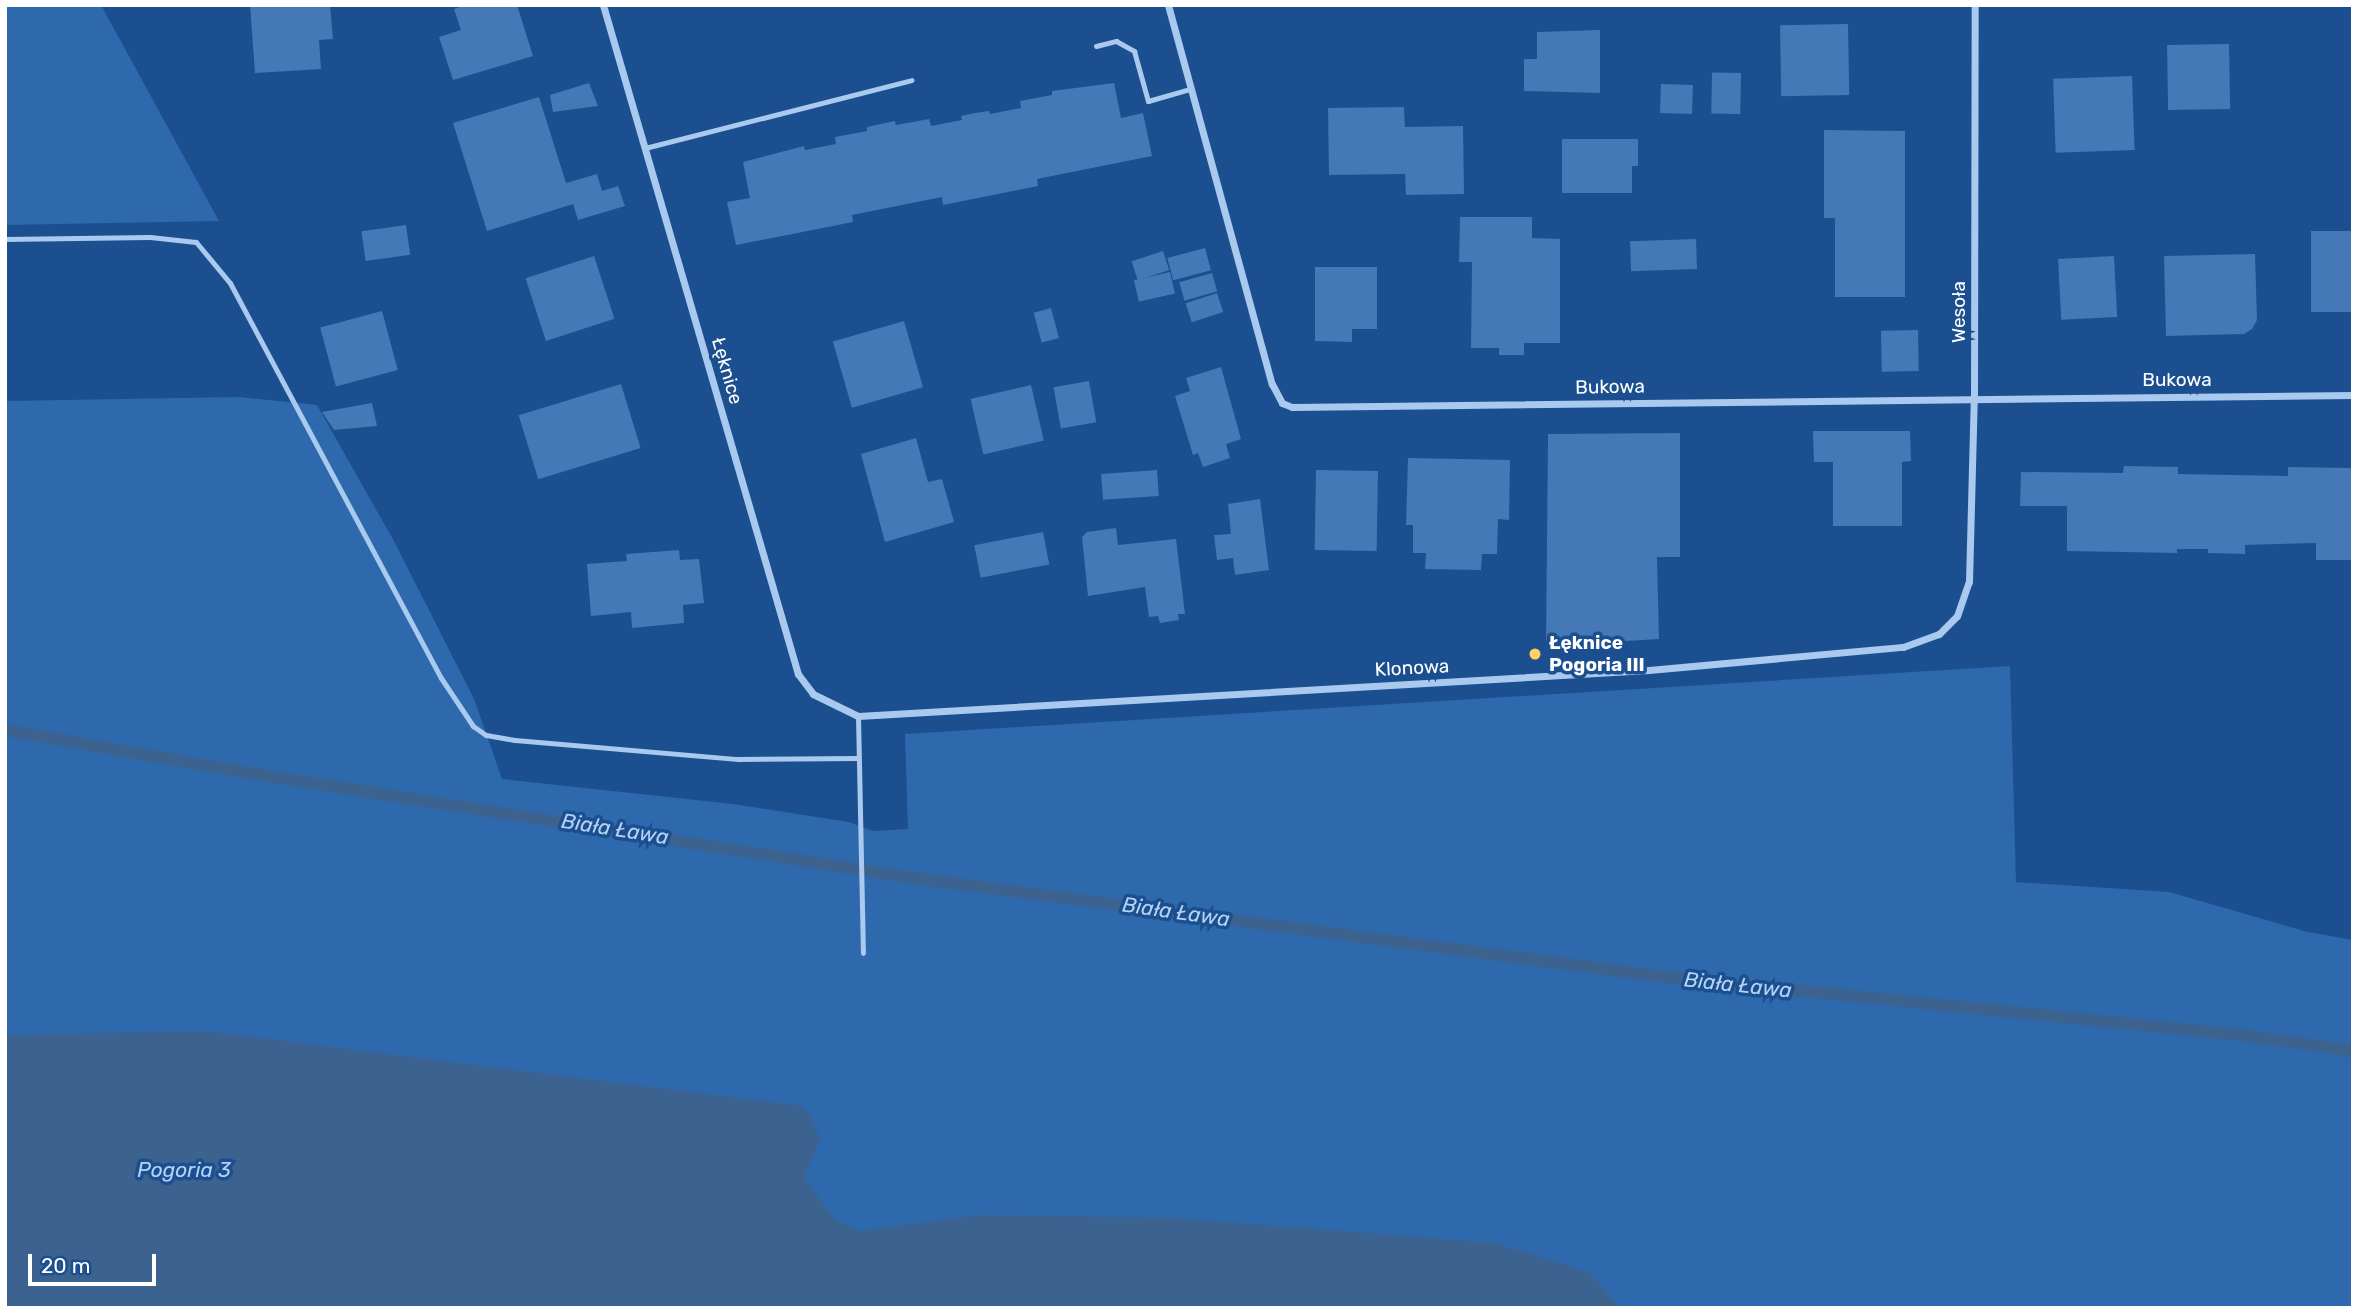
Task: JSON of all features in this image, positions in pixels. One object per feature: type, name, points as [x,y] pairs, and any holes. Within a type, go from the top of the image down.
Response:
[{"type":"street","name":"Łęknice","points":[[603,5],[798,674],[813,694],[858,716]]},
{"type":"street","name":"Bukowa","points":[[1168,5],[1272,384],[1282,403],[1292,407],[1974,397],[2353,395]]},
{"type":"street","name":"Wesoła","points":[[1957,616],[1969,582],[1974,397],[1975,5]]},
{"type":"street","name":"Klonowa","points":[[858,716],[1649,670],[1850,652],[1903,647],[1939,634],[1957,616]]},
{"type":"lane","points":[[1096,46],[1116,41],[1134,51],[1148,100],[1190,89]]},
{"type":"lane","points":[[645,148],[911,80]]},
{"type":"lane","points":[[5,239],[150,237],[196,242],[230,283],[441,678],[473,726],[486,735],[701,757],[858,758]]},
{"type":"lane","points":[[858,716],[863,953]]},
{"type":"shaded area","points":[[5,5],[101,5],[219,221],[5,225]]},
{"type":"shaded area","points":[[239,397],[317,405],[395,543],[474,699],[502,779],[733,804],[849,822],[873,831],[908,829],[905,734],[2010,666],[2016,882],[2169,892],[2308,932],[2353,940],[2353,1308],[5,1308],[5,401]]},
{"type":"water","name":"Pogoria 3","points":[[205,1031],[801,1106],[811,1116],[820,1140],[804,1177],[834,1219],[858,1231],[981,1215],[1176,1218],[1495,1243],[1588,1272],[1621,1308],[5,1308],[5,1035]]},
{"type":"building","points":[[250,5],[330,5],[333,39],[319,40],[321,69],[255,73]]},
{"type":"building","points":[[466,5],[517,5],[533,56],[453,80],[439,37],[461,30],[454,9]]},
{"type":"building","points":[[1848,24],[1849,95],[1781,96],[1780,25]]},
{"type":"building","points":[[1600,30],[1600,93],[1524,91],[1524,59],[1537,59],[1537,32]]},
{"type":"building","points":[[2229,44],[2230,109],[2168,110],[2167,45]]},
{"type":"building","points":[[1712,72],[1741,73],[1740,114],[1711,113]]},
{"type":"building","points":[[2132,76],[2135,150],[2056,153],[2053,79]]},
{"type":"building","points":[[589,83],[598,106],[553,112],[550,95]]},
{"type":"building","points":[[1114,83],[1121,118],[1143,113],[1152,156],[1037,179],[1038,186],[943,205],[942,197],[852,215],[853,222],[736,245],[727,202],[750,198],[743,162],[804,146],[805,150],[836,144],[835,137],[867,131],[867,127],[895,121],[896,125],[929,119],[931,126],[962,120],[961,116],[975,113],[989,111],[990,114],[1021,108],[1020,101],[1052,95],[1052,91]]},
{"type":"building","points":[[1661,84],[1693,85],[1692,114],[1660,113]]},
{"type":"building","points":[[539,97],[566,183],[597,174],[602,191],[618,186],[625,206],[578,220],[573,204],[487,231],[453,123]]},
{"type":"building","points":[[1404,107],[1405,127],[1463,126],[1464,194],[1406,195],[1405,174],[1329,175],[1328,108]]},
{"type":"building","points":[[1824,130],[1905,131],[1905,297],[1835,297],[1835,218],[1824,218]]},
{"type":"building","points":[[1562,139],[1638,139],[1638,166],[1632,166],[1632,193],[1562,193]]},
{"type":"building","points":[[1460,217],[1532,217],[1532,238],[1560,239],[1560,343],[1524,343],[1524,355],[1499,355],[1499,348],[1471,348],[1472,262],[1459,262]]},
{"type":"building","points":[[406,225],[410,255],[366,261],[361,231]]},
{"type":"building","points":[[2311,231],[2353,231],[2353,312],[2311,312]]},
{"type":"building","points":[[1696,239],[1697,269],[1631,271],[1630,241]]},
{"type":"building","points":[[1205,248],[1211,270],[1173,280],[1167,258]]},
{"type":"building","points":[[1163,251],[1169,270],[1138,280],[1132,261]]},
{"type":"building","points":[[2255,254],[2257,320],[2252,329],[2244,334],[2166,336],[2164,256]]},
{"type":"building","points":[[594,256],[614,319],[546,341],[526,278]]},
{"type":"building","points":[[2114,256],[2117,317],[2061,320],[2058,259]]},
{"type":"building","points":[[1315,267],[1377,267],[1377,329],[1352,329],[1352,342],[1315,341]]},
{"type":"building","points":[[1170,272],[1175,293],[1139,302],[1134,280]]},
{"type":"building","points":[[1212,273],[1217,291],[1185,301],[1179,282]]},
{"type":"building","points":[[1217,293],[1223,312],[1192,322],[1186,303]]},
{"type":"building","points":[[1051,308],[1059,338],[1042,343],[1034,313]]},
{"type":"building","points":[[382,311],[398,370],[336,386],[320,328]]},
{"type":"building","points":[[904,321],[923,387],[852,408],[833,341]]},
{"type":"building","points":[[1918,330],[1919,371],[1882,372],[1881,331]]},
{"type":"building","points":[[1221,367],[1241,439],[1226,444],[1230,458],[1203,467],[1198,453],[1193,455],[1175,396],[1190,391],[1186,378]]},
{"type":"building","points":[[1089,381],[1096,422],[1061,429],[1054,387]]},
{"type":"building","points":[[621,384],[641,448],[538,479],[519,415]]},
{"type":"building","points":[[1031,385],[1044,441],[983,454],[971,399]]},
{"type":"building","points":[[372,403],[377,426],[334,430],[322,412]]},
{"type":"building","points":[[1813,431],[1910,431],[1911,461],[1902,462],[1902,526],[1833,526],[1833,462],[1814,462]]},
{"type":"building","points":[[1680,433],[1680,557],[1657,557],[1659,639],[1546,646],[1548,434]]},
{"type":"building","points":[[916,438],[928,482],[942,479],[954,522],[885,542],[861,454]]},
{"type":"building","points":[[1408,458],[1510,460],[1509,520],[1498,519],[1497,554],[1482,554],[1481,570],[1425,569],[1426,553],[1413,553],[1413,525],[1406,525]]},
{"type":"building","points":[[2124,466],[2178,467],[2178,474],[2288,476],[2288,467],[2353,468],[2353,560],[2316,560],[2316,543],[2245,545],[2245,554],[2208,553],[2208,549],[2177,549],[2177,553],[2067,551],[2067,506],[2020,506],[2021,472],[2123,473]]},
{"type":"building","points":[[1157,470],[1159,496],[1103,500],[1101,474]]},
{"type":"building","points":[[1316,470],[1378,471],[1377,551],[1315,550]]},
{"type":"building","points":[[1260,499],[1269,570],[1235,575],[1233,558],[1217,560],[1214,535],[1231,534],[1228,504]]},
{"type":"building","points":[[1116,528],[1118,545],[1176,539],[1185,614],[1178,614],[1179,620],[1160,623],[1158,616],[1149,617],[1145,587],[1088,596],[1082,537],[1087,532]]},
{"type":"building","points":[[1043,532],[1049,564],[981,578],[974,545]]},
{"type":"building","points":[[679,550],[680,560],[699,559],[704,603],[683,605],[684,623],[632,628],[631,612],[591,616],[587,564],[627,561],[626,554]]},
{"type":"waterway","name":"Biała Ława","points":[[5,730],[261,775],[913,878],[1674,978],[2241,1035],[2353,1051]]},
{"type":"place","name":"Łęknice Pogoria III","points":[[1535,654]]}]
